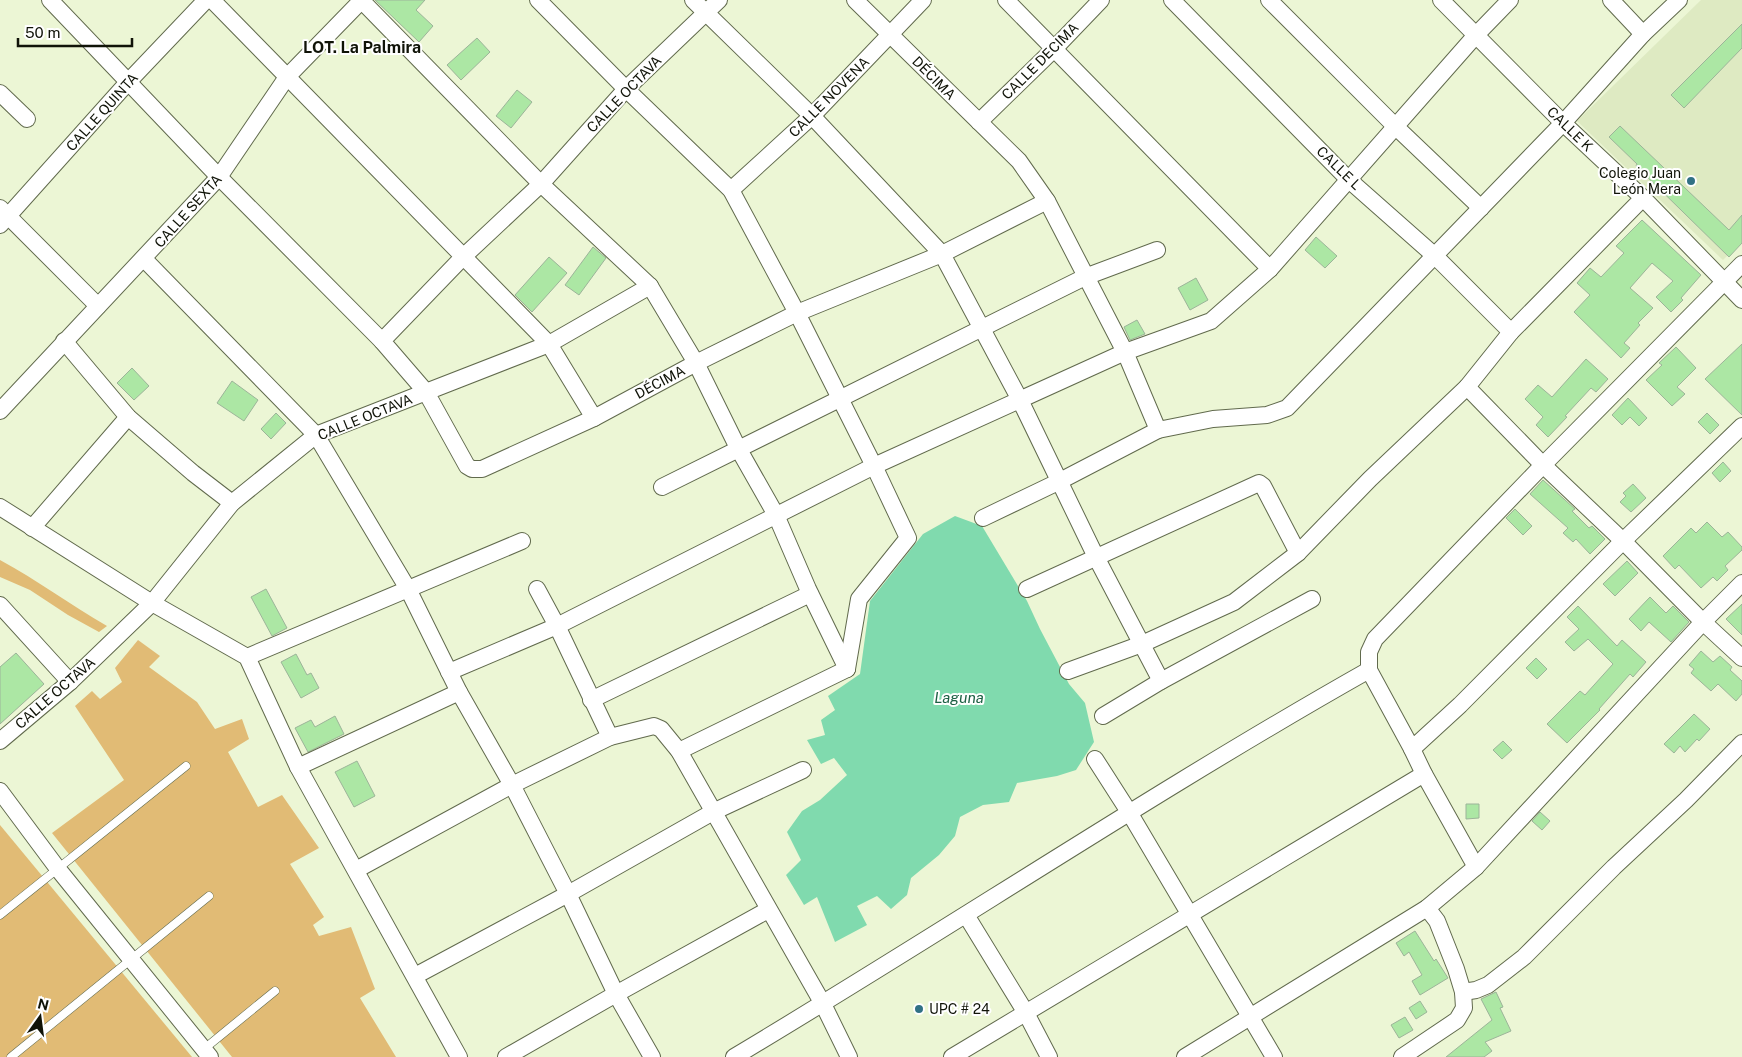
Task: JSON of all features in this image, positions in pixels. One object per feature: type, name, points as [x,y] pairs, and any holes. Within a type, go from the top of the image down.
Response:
[{"type":"street","points":[[50,0],[219,177],[382,341]]},
{"type":"street","name":"CALLE QUINTA","points":[[3,217],[206,0]]},
{"type":"street","points":[[212,0],[548,344],[594,418]]},
{"type":"street","points":[[362,0],[541,184],[650,286],[696,363],[738,448],[776,516],[810,594],[847,669]]},
{"type":"street","name":"CALLE SEXTA","points":[[0,411],[219,177],[287,77],[362,0]]},
{"type":"street","points":[[538,0],[626,89],[731,190],[797,313],[908,538],[859,599],[847,669]]},
{"type":"street","points":[[693,0],[812,116],[942,254],[1020,400],[1058,482],[1161,681]]},
{"type":"street","name":"CALLE OCTAVA","points":[[0,741],[70,682],[152,603],[232,503],[316,435],[426,392],[382,341],[463,257],[541,184],[626,89],[719,0]]},
{"type":"street","name":"DÉCIMA","points":[[855,0],[1018,162],[1047,200],[1125,352],[1158,430]]},
{"type":"street","name":"CALLE NOVENA","points":[[731,190],[812,116],[923,0]]},
{"type":"street","points":[[1006,0],[1270,268]]},
{"type":"street","name":"CALLE DECIMA","points":[[978,122],[1054,49],[1101,0]]},
{"type":"street","name":"CALLE L","points":[[1172,0],[1349,180],[1435,256],[1511,332]]},
{"type":"street","points":[[1269,0],[1481,208]]},
{"type":"street","name":"CALLE K","points":[[1441,0],[1563,123],[1643,198],[1742,300]]},
{"type":"street","points":[[449,672],[558,626],[874,466],[1125,352],[1211,321],[1270,268],[1476,35],[1510,0]]},
{"type":"street","points":[[1610,0],[1643,34]]},
{"type":"street","points":[[983,518],[1058,482],[1158,430],[1213,419],[1267,415],[1287,408],[1563,123],[1643,34],[1679,0]]},
{"type":"street","points":[[0,93],[27,120]]},
{"type":"street","points":[[1068,671],[1142,644],[1234,602],[1298,553],[1370,479],[1467,387],[1511,332],[1643,198]]},
{"type":"street","name":"DÉCIMA","points":[[426,392],[467,466],[472,470],[482,469],[594,418],[696,363],[797,313],[942,254],[1047,200]]},
{"type":"street","points":[[3,217],[98,306]]},
{"type":"street","points":[[662,487],[1085,277],[1157,250]]},
{"type":"street","points":[[144,259],[316,435],[408,589],[459,692],[512,785],[568,894],[616,994],[652,1057]]},
{"type":"street","points":[[1476,867],[1369,670],[1369,652],[1375,639],[1543,465],[1742,264]]},
{"type":"street","points":[[426,392],[548,344],[650,286]]},
{"type":"street","points":[[64,341],[128,417],[193,473],[232,503]]},
{"type":"street","points":[[1467,387],[1702,622],[1742,658]]},
{"type":"street","points":[[32,528],[128,417]]},
{"type":"street","points":[[1412,749],[1460,705],[1623,541],[1742,426]]},
{"type":"street","points":[[1027,589],[1258,483],[1263,486],[1298,553]]},
{"type":"street","points":[[0,508],[152,603],[247,657],[298,767],[459,1057]]},
{"type":"street","points":[[247,657],[522,541]]},
{"type":"street","points":[[1185,1057],[1427,908],[1476,867],[1702,622],[1742,583]]},
{"type":"street","points":[[536,589],[558,626],[591,700],[610,737]]},
{"type":"street","points":[[591,700],[810,594]]},
{"type":"street","points":[[1103,716],[1161,681],[1312,599]]},
{"type":"street","points":[[0,606],[70,682]]},
{"type":"street","points":[[679,751],[847,669]]},
{"type":"street","points":[[734,1057],[966,916],[1129,812],[1305,706],[1369,670]]},
{"type":"street","points":[[298,767],[459,692]]},
{"type":"street","points":[[356,870],[512,785],[610,737],[654,726],[661,729],[679,751],[823,1004],[849,1057]]},
{"type":"street","points":[[1463,992],[1476,990],[1488,985],[1524,957],[1742,743]]},
{"type":"street","points":[[1095,758],[1252,1017],[1274,1057]]},
{"type":"street","points":[[415,976],[568,894],[713,812],[804,770]]},
{"type":"street","points":[[952,1057],[1424,774]]},
{"type":"street","points":[[0,791],[58,869],[207,1053]]},
{"type":"street","points":[[1402,1057],[1457,1020],[1464,1008],[1463,992],[1456,969],[1437,921],[1427,908]]},
{"type":"street","points":[[506,1057],[768,910]]},
{"type":"street","points":[[966,916],[1026,1013],[1049,1057]]},
{"type":"lane","points":[[0,914],[186,766]]},
{"type":"lane","points":[[11,1057],[210,896]]},
{"type":"lane","points":[[207,1053],[275,991]]},
{"type":"shaded area","name":"Colegio Juan León Mera","points":[[1701,0],[1742,0],[1742,241],[1723,260],[1577,121]]},
{"type":"shaded area","points":[[0,560],[107,626],[99,632],[68,615],[30,590],[0,577]]},
{"type":"shaded area","points":[[138,640],[160,656],[149,667],[197,702],[215,729],[242,719],[249,739],[228,752],[258,807],[282,795],[319,848],[290,864],[324,917],[313,925],[319,936],[351,927],[375,989],[360,998],[396,1057],[232,1057],[52,833],[124,780],[75,706],[92,691],[100,699],[122,682],[115,668]]},
{"type":"shaded area","points":[[0,825],[192,1057],[0,1057]]},
{"type":"water","name":"Laguna","points":[[955,516],[982,526],[1027,601],[1069,684],[1085,703],[1094,742],[1076,770],[1057,776],[1017,783],[1009,802],[983,805],[960,817],[955,836],[939,855],[911,878],[907,895],[891,909],[877,896],[857,906],[867,925],[835,942],[817,897],[804,905],[786,875],[801,860],[787,832],[802,811],[820,800],[847,775],[834,758],[821,764],[807,740],[825,735],[821,720],[835,710],[828,696],[860,674],[870,601],[923,534]]},
{"type":"building","points":[[375,0],[425,0],[416,10],[433,26],[419,42]]},
{"type":"building","points":[[1742,24],[1742,48],[1684,108],[1671,95]]},
{"type":"building","points":[[477,38],[490,52],[461,80],[447,65]]},
{"type":"building","points":[[517,90],[532,102],[511,128],[496,116]]},
{"type":"building","points":[[1620,126],[1729,230],[1742,215],[1742,243],[1729,257],[1609,137]]},
{"type":"building","points":[[1642,220],[1701,275],[1681,298],[1683,300],[1671,312],[1656,297],[1673,281],[1652,263],[1630,288],[1653,308],[1638,323],[1640,325],[1624,343],[1630,348],[1621,358],[1574,312],[1590,295],[1577,283],[1590,268],[1601,277],[1624,253],[1616,246]]},
{"type":"building","points":[[1316,237],[1337,256],[1325,268],[1305,250]]},
{"type":"building","points":[[593,247],[606,258],[579,295],[565,285]]},
{"type":"building","points":[[549,257],[567,273],[532,312],[515,295]]},
{"type":"building","points":[[1196,278],[1208,300],[1190,310],[1178,288]]},
{"type":"building","points":[[1137,320],[1145,334],[1130,340],[1124,327]]},
{"type":"building","points":[[1742,344],[1742,415],[1705,379]]},
{"type":"building","points":[[1676,347],[1696,368],[1677,387],[1685,394],[1672,406],[1646,380],[1662,365],[1659,363]]},
{"type":"building","points":[[1586,359],[1608,379],[1596,392],[1591,388],[1548,437],[1536,425],[1543,417],[1525,399],[1538,385],[1552,397]]},
{"type":"building","points":[[132,368],[149,386],[134,400],[117,383]]},
{"type":"building","points":[[232,381],[258,400],[244,421],[217,403]]},
{"type":"building","points":[[1628,398],[1647,418],[1639,426],[1630,417],[1622,425],[1612,415]]},
{"type":"building","points":[[276,413],[286,423],[271,439],[261,429]]},
{"type":"building","points":[[1707,413],[1719,425],[1710,434],[1698,422]]},
{"type":"building","points":[[1723,462],[1731,471],[1720,482],[1712,473]]},
{"type":"building","points":[[1543,480],[1575,509],[1572,511],[1589,528],[1592,526],[1605,539],[1590,554],[1576,539],[1573,542],[1563,533],[1568,528],[1530,494]]},
{"type":"building","points":[[1633,484],[1646,498],[1631,512],[1620,502],[1626,496],[1623,493]]},
{"type":"building","points":[[1515,509],[1532,526],[1523,535],[1506,518]]},
{"type":"building","points":[[1707,522],[1722,537],[1728,532],[1742,547],[1742,550],[1725,566],[1728,570],[1717,581],[1713,577],[1701,588],[1679,565],[1675,569],[1663,556],[1691,528],[1696,533]]},
{"type":"building","points":[[1627,561],[1638,573],[1615,596],[1603,584]]},
{"type":"building","points":[[266,589],[287,628],[272,636],[251,597]]},
{"type":"building","points":[[1650,597],[1666,613],[1673,606],[1689,622],[1671,642],[1649,622],[1641,631],[1629,619]]},
{"type":"building","points":[[1742,604],[1742,635],[1726,619]]},
{"type":"building","points":[[1578,606],[1617,646],[1622,640],[1646,662],[1633,677],[1630,674],[1600,710],[1567,743],[1547,724],[1580,691],[1585,695],[1613,664],[1588,639],[1574,651],[1565,642],[1579,629],[1567,617]]},
{"type":"building","points":[[1701,651],[1713,662],[1720,656],[1732,667],[1730,670],[1742,681],[1742,694],[1736,701],[1718,684],[1711,691],[1691,673],[1694,669],[1689,665]]},
{"type":"building","points":[[16,653],[44,684],[0,724],[0,667]]},
{"type":"building","points":[[296,654],[307,675],[311,673],[319,688],[301,698],[281,662]]},
{"type":"building","points":[[1536,658],[1547,669],[1537,679],[1526,668]]},
{"type":"building","points":[[1694,714],[1710,729],[1685,752],[1680,746],[1674,753],[1664,744]]},
{"type":"building","points":[[335,716],[344,734],[308,752],[295,728],[311,720],[315,727]]},
{"type":"building","points":[[1503,741],[1512,750],[1502,759],[1493,750]]},
{"type":"building","points":[[357,761],[375,796],[354,807],[335,772]]},
{"type":"building","points":[[1466,804],[1479,804],[1479,818],[1466,819]]},
{"type":"building","points":[[1540,812],[1550,821],[1542,830],[1532,821]]},
{"type":"building","points":[[1415,931],[1434,961],[1436,959],[1448,978],[1420,995],[1412,981],[1422,975],[1409,952],[1404,956],[1396,943]]},
{"type":"building","points":[[1496,992],[1503,1007],[1500,1008],[1511,1031],[1485,1042],[1492,1051],[1484,1057],[1446,1057],[1492,1020],[1481,999]]},
{"type":"building","points":[[1420,1001],[1427,1012],[1416,1019],[1409,1008]]},
{"type":"building","points":[[1405,1017],[1413,1030],[1399,1038],[1391,1025]]},
{"type":"place","name":"Colegio Juan León Mera","points":[[1691,181]]},
{"type":"place","name":"UPC # 24","points":[[919,1009]]},
{"type":"district","name":"LOT. La Palmira","points":[[362,47]]}]
